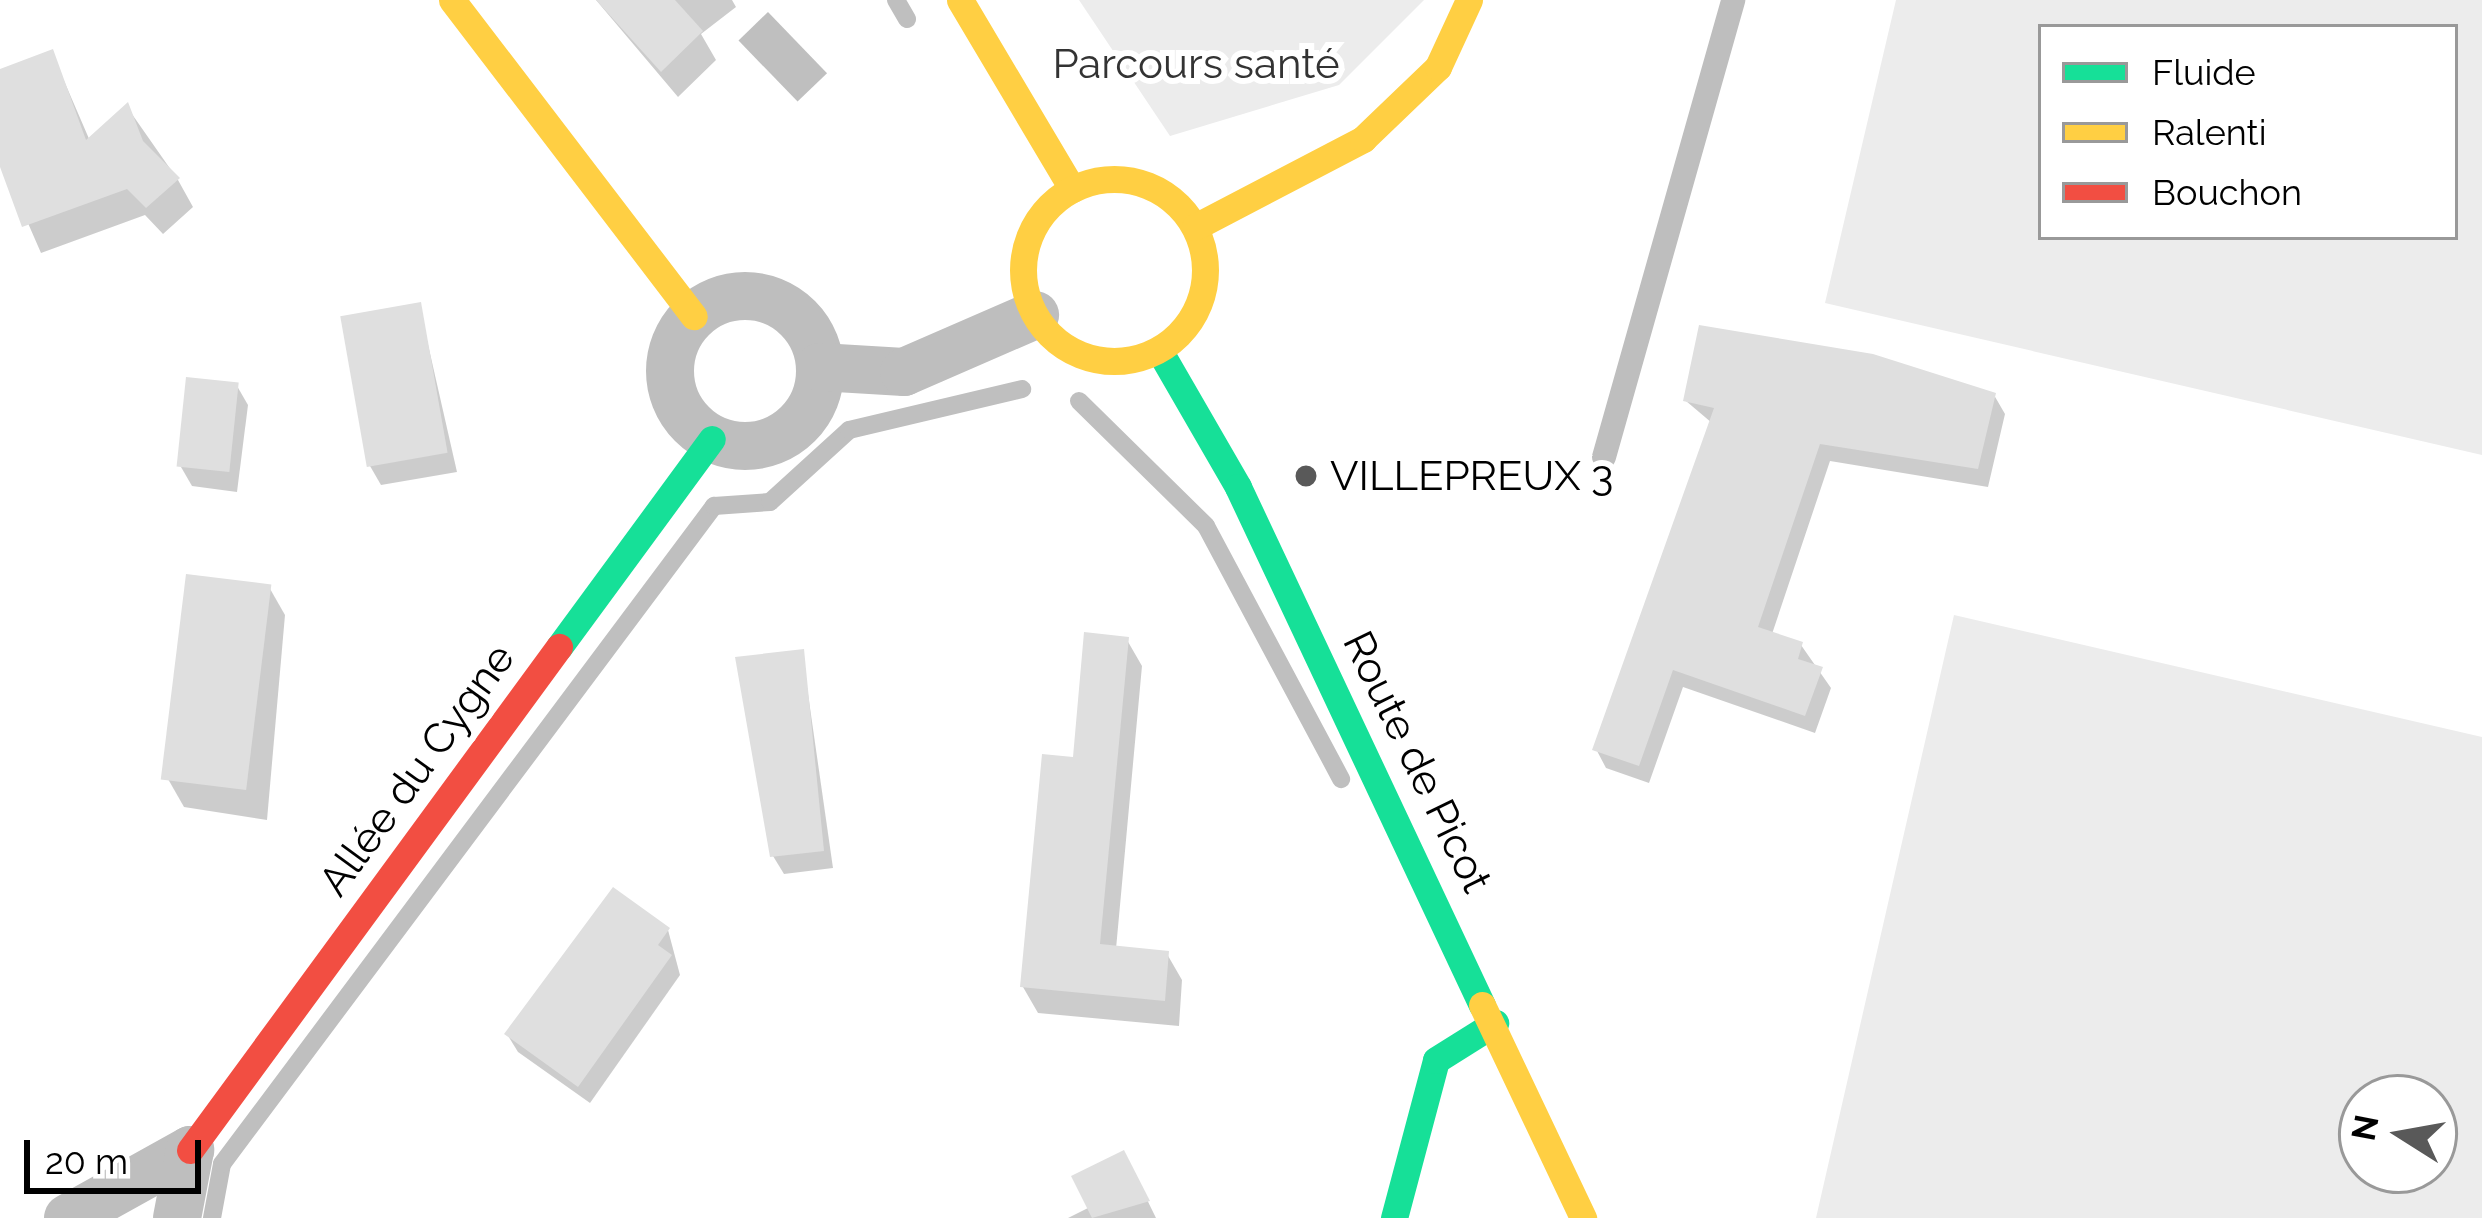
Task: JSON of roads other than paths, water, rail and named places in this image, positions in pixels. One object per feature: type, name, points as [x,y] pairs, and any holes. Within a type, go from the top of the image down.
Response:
[{"type":"street","points":[[452,0],[694,316]]},
{"type":"street","points":[[960,0],[1072,189]]},
{"type":"street","points":[[1195,227],[1363,139],[1438,67],[1468,0]]},
{"type":"street","points":[[1113,180],[1154,188],[1195,227],[1205,282],[1181,333],[1159,350],[1118,361],[1076,353],[1035,315],[1024,259],[1032,230],[1072,189],[1113,180]]},
{"type":"street","points":[[766,299],[804,325],[820,367],[796,427],[756,446],[712,439],[670,382],[694,316],[716,301],[766,299]]},
{"type":"street","points":[[820,367],[904,372],[1035,315]]},
{"type":"street","name":"Route de Picot","points":[[1159,350],[1238,487],[1495,1023],[1583,1218]]},
{"type":"street","name":"Allée du Cygne","points":[[190,1150],[712,439]]},
{"type":"street","points":[[1394,1218],[1436,1060],[1495,1023]]},
{"type":"street","points":[[68,1218],[190,1150]]},
{"type":"street","points":[[177,1218],[190,1150]]},
{"type":"lane","points":[[1604,457],[1733,0]]},
{"type":"waterway","points":[[896,0],[907,19]]},
{"type":"waterway","points":[[212,1218],[222,1164],[714,506],[770,502],[849,430],[1022,389]]},
{"type":"waterway","points":[[1079,401],[1206,526],[1341,779]]},
{"type":"place","name":"VILLEPREUX 3","points":[[1306,476]]},
{"type":"park label","name":"Parcours santé","points":[[1196,64]]}]
